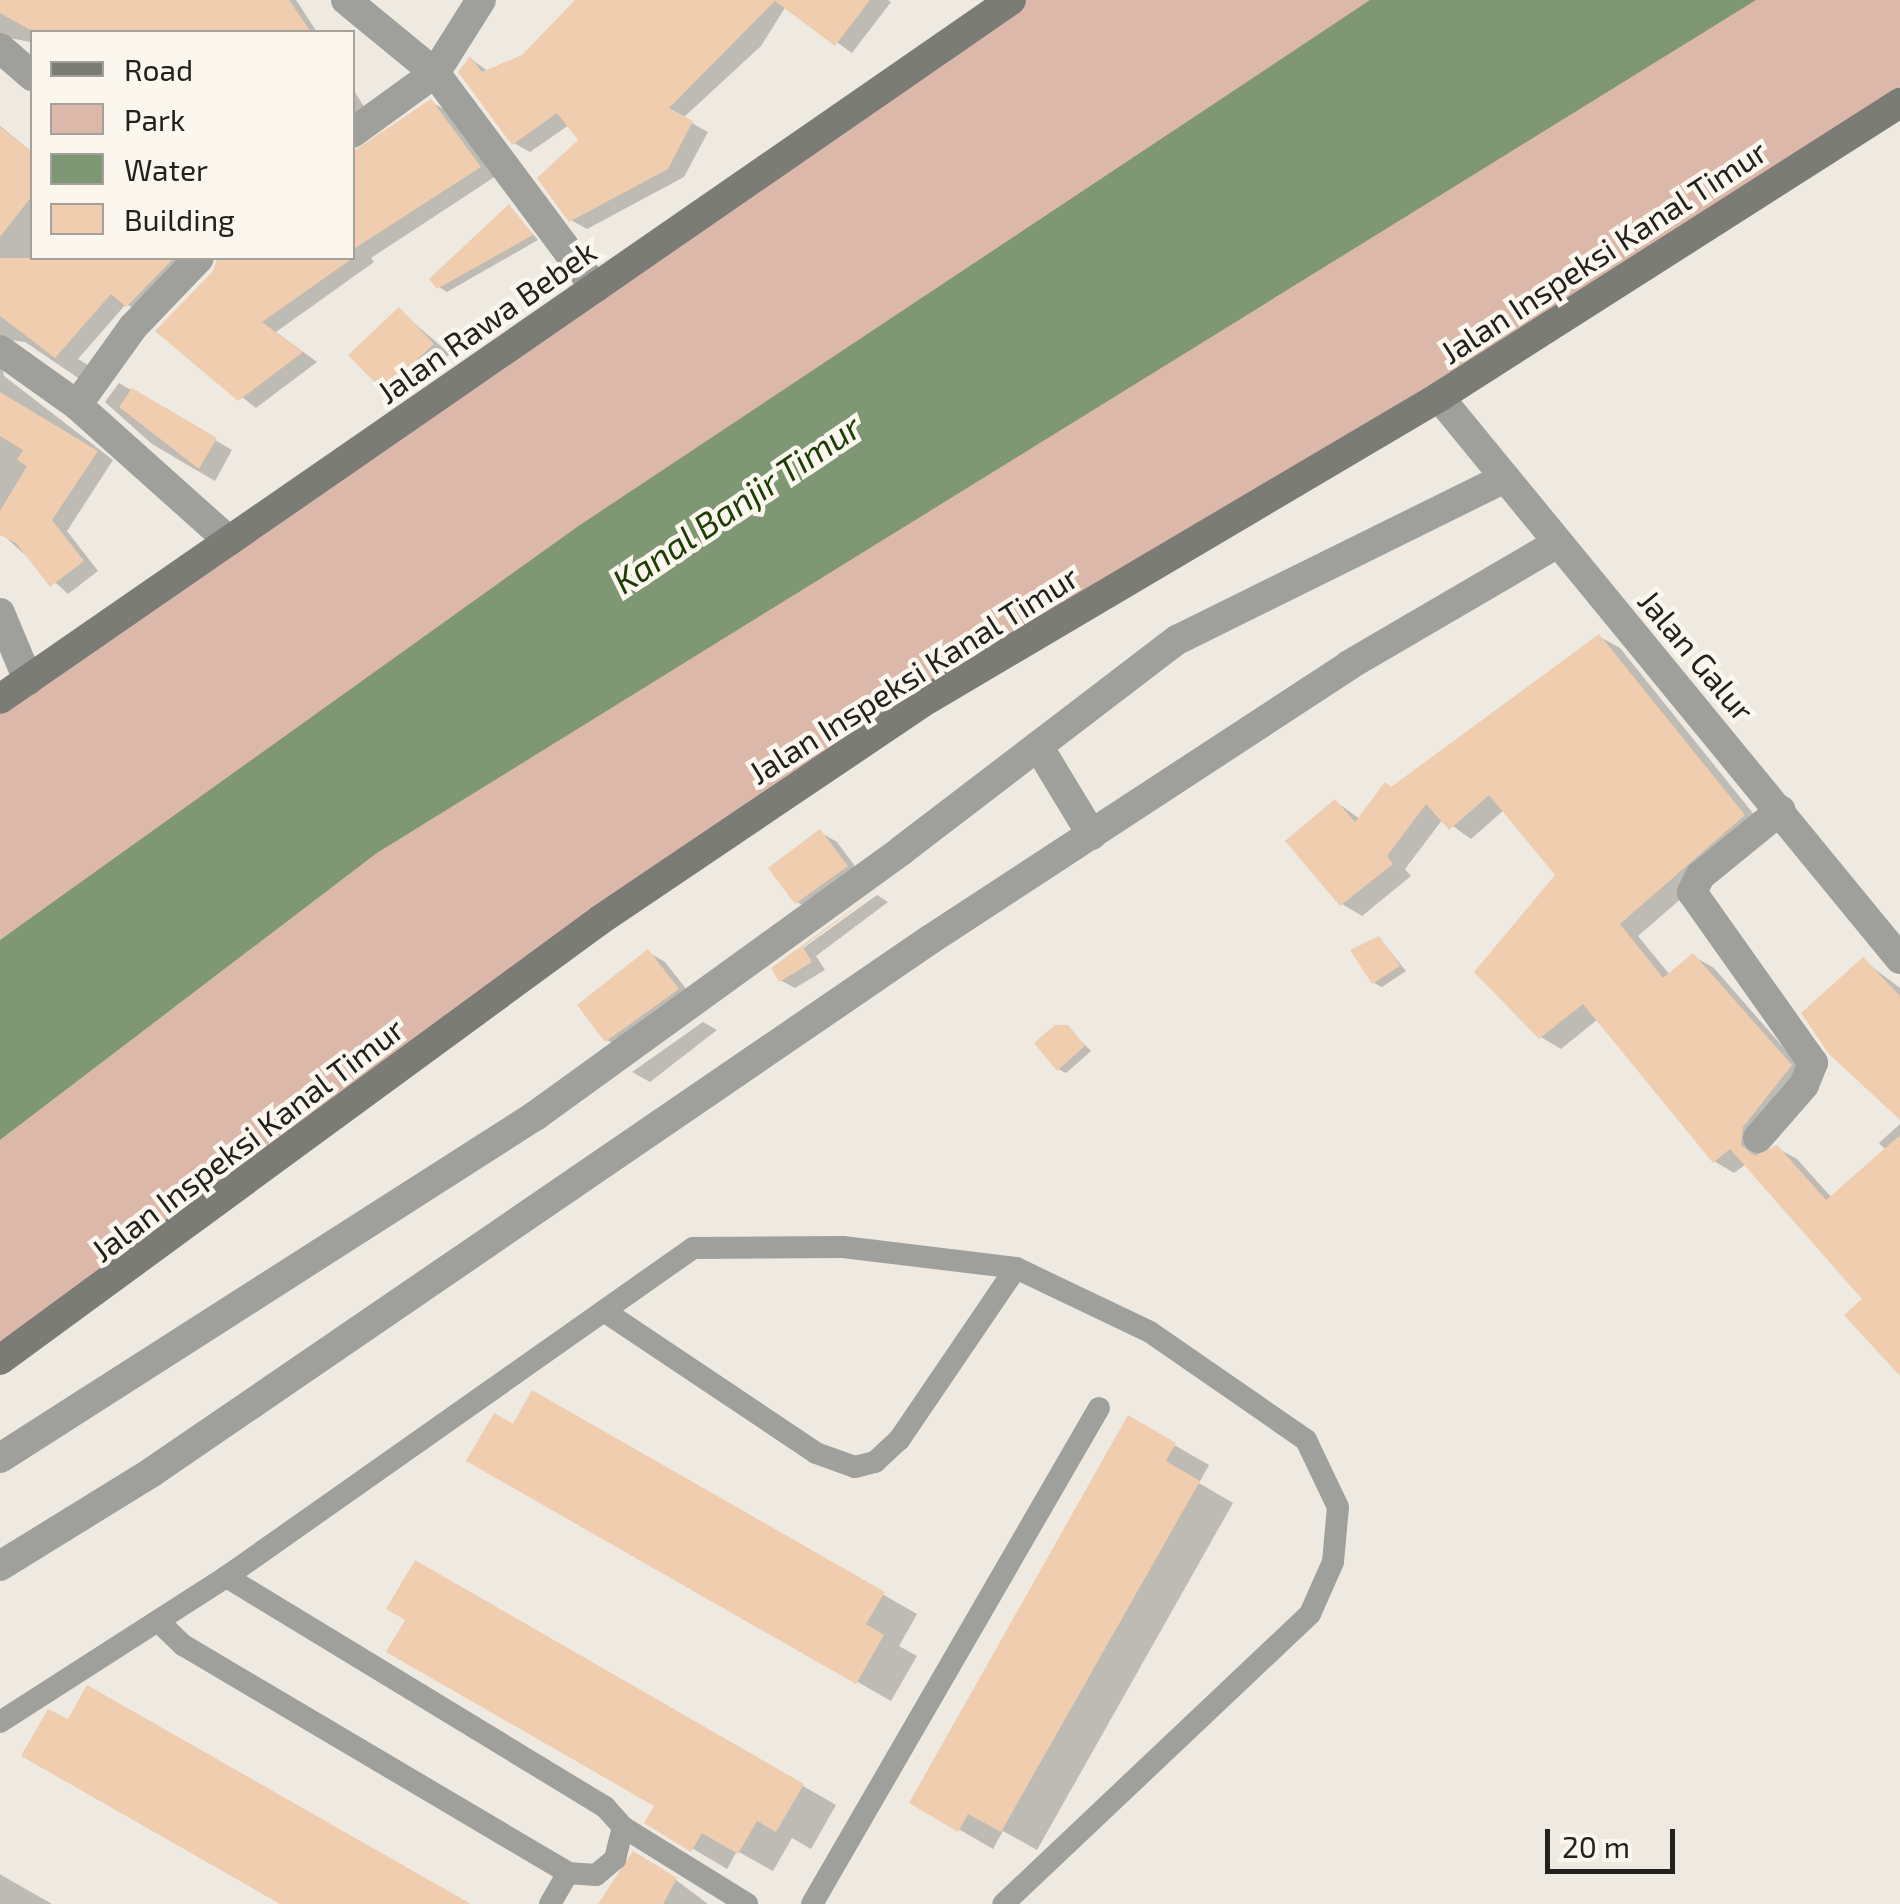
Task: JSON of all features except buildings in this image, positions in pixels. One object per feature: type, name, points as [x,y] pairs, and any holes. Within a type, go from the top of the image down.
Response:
[{"type":"street","points":[[346,0],[436,74],[595,288]]},
{"type":"street","points":[[355,130],[436,74],[481,0]]},
{"type":"street","name":"Jalan Rawa Bebek","points":[[0,699],[1011,0]]},
{"type":"street","points":[[0,48],[30,74]]},
{"type":"street","name":"Jalan Inspeksi Kanal Timur","points":[[0,1360],[600,920],[928,699],[1439,396],[1900,102]]},
{"type":"street","points":[[77,405],[133,327],[197,260]]},
{"type":"street","points":[[0,350],[77,405],[229,540]]},
{"type":"street","name":"Jalan Galur","points":[[1439,396],[1900,958]]},
{"type":"street","points":[[0,1458],[534,1116],[902,850],[1177,640],[1505,478]]},
{"type":"street","points":[[0,1566],[152,1472],[670,1112],[1349,664],[1558,543]]},
{"type":"street","points":[[0,612],[28,680]]},
{"type":"street","points":[[1038,746],[1092,835]]},
{"type":"street","points":[[1758,1138],[1804,1085],[1813,1063],[1692,892],[1700,876],[1781,810]]},
{"type":"lane","points":[[0,1722],[226,1577],[693,1248],[843,1247],[1016,1268],[1150,1332],[1306,1440],[1338,1507],[1333,1562],[1310,1614],[1003,1904]]},
{"type":"lane","points":[[604,1310],[816,1452],[855,1467],[875,1462],[899,1440],[1016,1268]]},
{"type":"lane","points":[[812,1904],[1099,1408]]},
{"type":"lane","points":[[226,1577],[606,1807],[623,1827],[747,1904]]},
{"type":"lane","points":[[158,1621],[184,1644],[568,1872],[605,1870],[620,1848],[623,1827]]},
{"type":"lane","points":[[550,1904],[568,1872]]},
{"type":"green space","points":[[1011,0],[1371,0],[0,940],[0,699]]},
{"type":"green space","points":[[1750,0],[1900,0],[1900,101],[928,699],[0,1360],[0,1140],[377,853]]},
{"type":"water","name":"Kanal Banjir Timur","points":[[1370,0],[1756,0],[377,853],[0,1140],[0,940],[577,527]]}]
